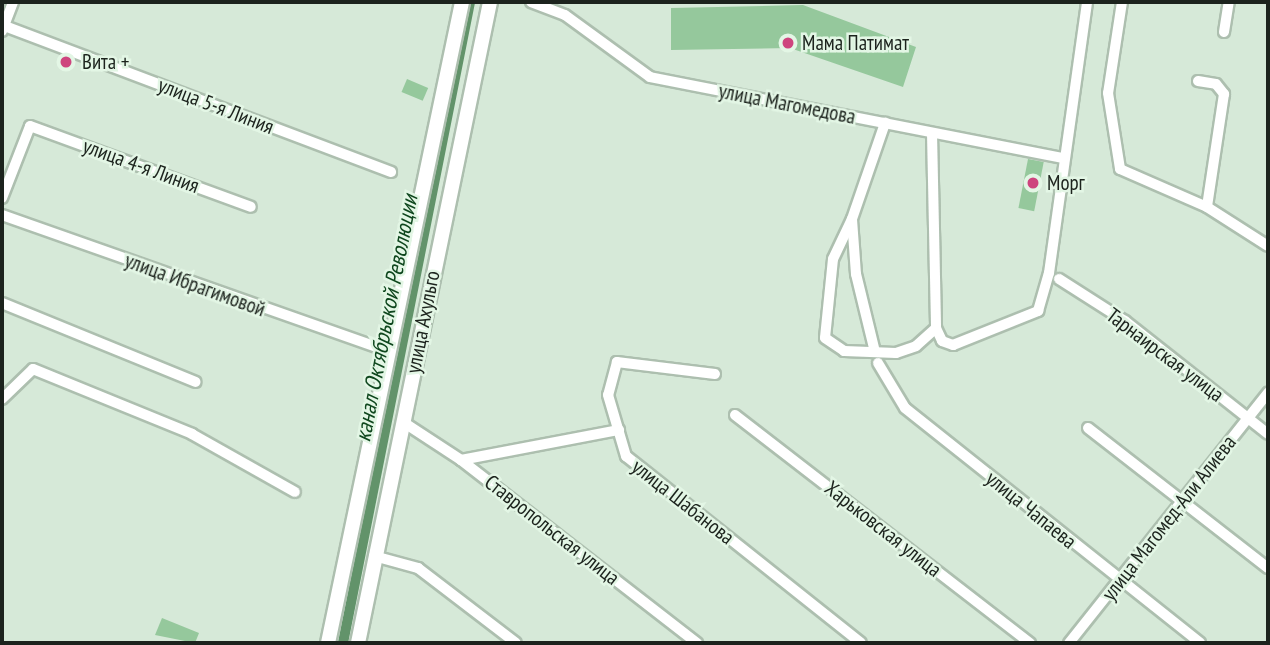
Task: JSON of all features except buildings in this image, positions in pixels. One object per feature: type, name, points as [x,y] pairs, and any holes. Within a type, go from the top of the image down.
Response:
[{"type":"main road","points":[[327,643],[462,2]]},
{"type":"main road","name":"улица Ахульго","points":[[358,643],[490,2]]},
{"type":"street","points":[[3,27],[13,2]]},
{"type":"street","name":"улица Магомедова","points":[[531,2],[565,16],[650,77],[1062,158]]},
{"type":"street","points":[[557,2],[565,16]]},
{"type":"street","points":[[932,133],[936,328],[942,341],[953,345],[1038,311],[1049,273],[1062,158],[1087,2]]},
{"type":"street","points":[[1122,2],[1108,93],[1119,169],[1207,207],[1268,246]]},
{"type":"street","points":[[1224,32],[1228,2]]},
{"type":"street","name":"улица 5-я Линия","points":[[3,27],[391,172]]},
{"type":"street","points":[[1198,81],[1216,84],[1224,94],[1207,207]]},
{"type":"street","points":[[885,123],[852,219],[833,259],[825,338],[844,351],[875,352],[916,346],[936,328]]},
{"type":"street","name":"улица 4-я Линия","points":[[2,198],[30,126],[251,207]]},
{"type":"street","name":"улица Ибрагимовой","points":[[2,215],[389,351]]},
{"type":"street","points":[[852,219],[856,274],[875,352]]},
{"type":"street","name":"Тарнаирская улица","points":[[1059,279],[1125,321],[1268,434]]},
{"type":"street","points":[[2,303],[196,382]]},
{"type":"street","name":"улица Шабанова","points":[[715,374],[617,362],[608,395],[626,456],[861,643]]},
{"type":"street","name":"улица Чапаева","points":[[878,363],[905,408],[1200,643]]},
{"type":"street","points":[[2,399],[33,369],[181,429],[295,492]]},
{"type":"street","name":"улица Магомед-Али Алиева","points":[[1069,643],[1268,393]]},
{"type":"street","name":"Харьковская улица","points":[[735,415],[1030,643]]},
{"type":"street","name":"Ставропольская улица","points":[[403,422],[461,460],[697,643]]},
{"type":"street","points":[[1088,428],[1268,568]]},
{"type":"street","points":[[461,460],[619,430]]},
{"type":"street","points":[[374,555],[418,568],[516,643]]},
{"type":"waterway","name":"канал Октябрьской Революции","points":[[343,643],[470,2]]},
{"type":"place","name":"Мама Патимат","points":[[788,43]]},
{"type":"place","name":"Вита +","points":[[66,62]]},
{"type":"place","name":"Морг","points":[[1033,183]]}]
